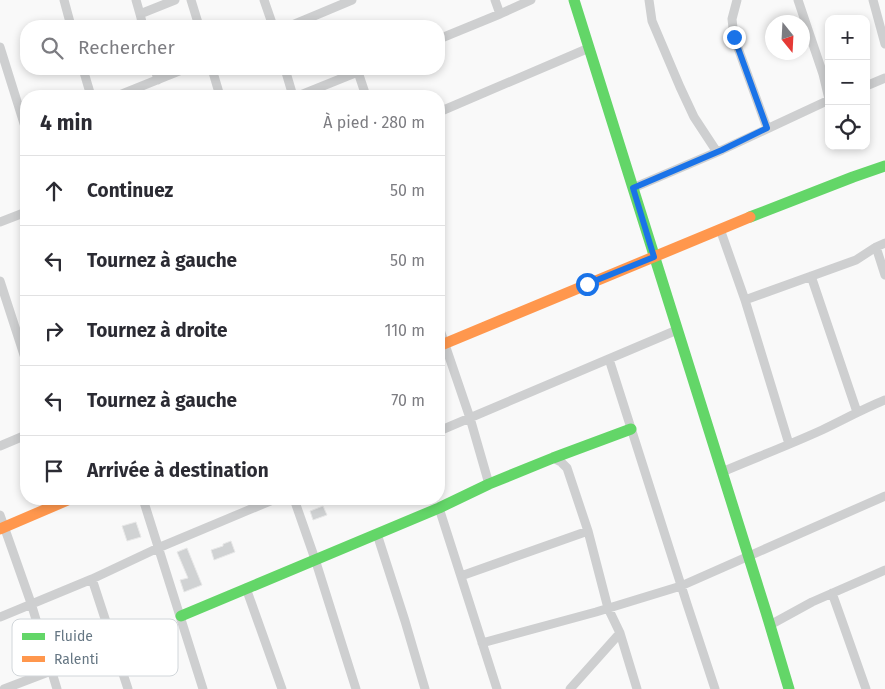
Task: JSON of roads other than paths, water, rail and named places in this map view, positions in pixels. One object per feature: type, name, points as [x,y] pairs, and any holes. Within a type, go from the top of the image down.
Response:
[{"type":"street","points":[[64,0],[69,20]]},
{"type":"street","points":[[136,0],[142,20]]},
{"type":"street","points":[[140,14],[175,0]]},
{"type":"street","points":[[191,0],[197,20]]},
{"type":"street","points":[[264,0],[271,20]]},
{"type":"street","points":[[304,20],[352,0]]},
{"type":"street","points":[[495,0],[500,14]]},
{"type":"street","points":[[445,37],[531,0]]},
{"type":"street","points":[[574,0],[789,689]]},
{"type":"street","points":[[649,0],[652,21],[680,87],[694,117],[717,152]]},
{"type":"street","points":[[737,0],[732,20],[734,37],[767,128]]},
{"type":"street","points":[[798,0],[825,83]]},
{"type":"street","points":[[885,5],[874,4],[885,44]]},
{"type":"street","points":[[0,47],[20,111]]},
{"type":"street","points":[[445,109],[589,48]]},
{"type":"street","points":[[85,75],[89,90]]},
{"type":"street","points":[[157,75],[158,80]]},
{"type":"street","points":[[132,90],[170,75]]},
{"type":"street","points":[[214,75],[218,90]]},
{"type":"street","points":[[287,75],[291,90]]},
{"type":"street","points":[[313,90],[350,75]]},
{"type":"street","points":[[363,75],[365,90]]},
{"type":"street","points":[[870,84],[885,78]]},
{"type":"street","points":[[633,188],[717,152],[825,102]]},
{"type":"street","points":[[445,343],[720,230],[885,166]]},
{"type":"street","points":[[0,222],[20,214]]},
{"type":"street","points":[[720,230],[745,300],[789,444]]},
{"type":"street","points":[[745,300],[856,260],[881,245],[885,275]]},
{"type":"street","points":[[811,276],[857,412]]},
{"type":"street","points":[[0,281],[20,343]]},
{"type":"street","points":[[445,428],[677,330]]},
{"type":"street","points":[[445,352],[470,418],[489,484]]},
{"type":"street","points":[[609,359],[715,689]]},
{"type":"street","points":[[722,472],[885,400]]},
{"type":"street","points":[[181,616],[439,508],[489,484],[631,429]]},
{"type":"street","points":[[0,446],[20,438]]},
{"type":"street","points":[[553,458],[567,468],[588,531],[608,608],[620,633],[637,689]]},
{"type":"street","points":[[482,643],[681,586],[885,496]]},
{"type":"street","points":[[2,528],[56,505]]},
{"type":"street","points":[[145,505],[203,689]]},
{"type":"street","points":[[0,617],[261,505]]},
{"type":"street","points":[[296,505],[356,689]]},
{"type":"street","points":[[439,508],[497,689]]},
{"type":"street","points":[[0,515],[2,528],[36,619]]},
{"type":"street","points":[[461,576],[588,531]]},
{"type":"street","points":[[376,534],[405,621],[423,688]]},
{"type":"street","points":[[770,625],[812,602],[885,570]]},
{"type":"street","points":[[92,579],[105,619]]},
{"type":"street","points":[[246,588],[282,689]]},
{"type":"street","points":[[832,594],[866,689]]},
{"type":"street","points":[[570,689],[620,633]]},
{"type":"street","points":[[4,689],[39,676]]},
{"type":"street","points":[[53,676],[57,689]]},
{"type":"street","points":[[124,676],[128,689]]}]
